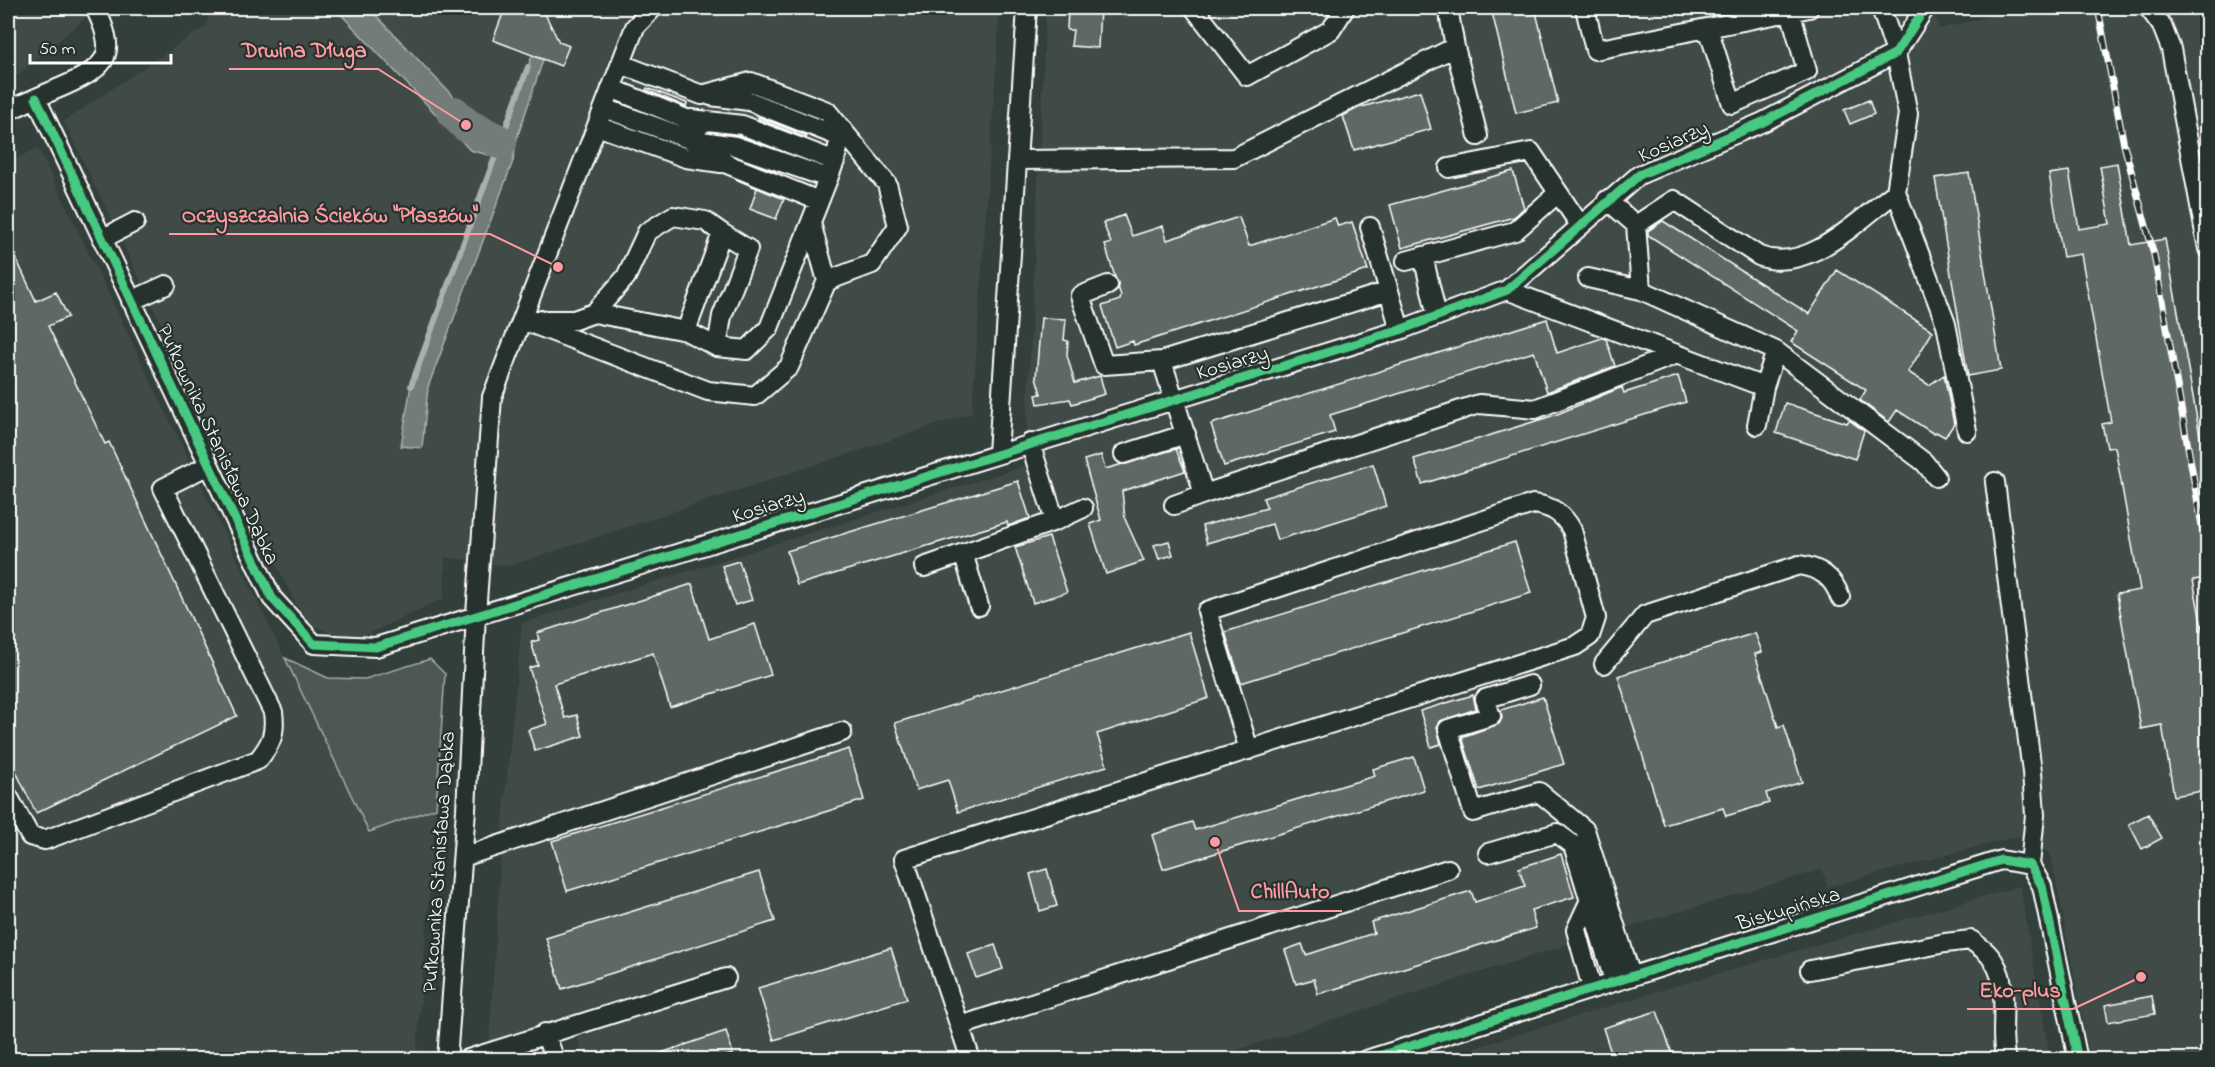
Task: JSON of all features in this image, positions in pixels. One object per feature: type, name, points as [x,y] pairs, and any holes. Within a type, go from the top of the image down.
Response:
[{"type":"street","points":[[8,111],[86,76],[100,67],[104,61],[107,39],[95,8]]},
{"type":"street","points":[[476,614],[492,397],[635,27],[653,8]]},
{"type":"street","points":[[998,453],[1027,8]]},
{"type":"street","points":[[1194,8],[1247,76],[1331,30],[1345,8]]},
{"type":"street","points":[[1448,8],[1455,47],[1478,136]]},
{"type":"street","points":[[1585,8],[1595,50],[1809,8]]},
{"type":"street","points":[[1881,8],[1896,52],[1908,114],[1896,192],[1946,324],[1967,431]]},
{"type":"street","name":"Kosiarzy","points":[[476,614],[1400,330],[1507,290],[1607,200],[1639,175],[1763,122],[1896,52],[1925,8]]},
{"type":"street","points":[[2149,8],[2162,26],[2171,49],[2208,249]]},
{"type":"street","points":[[1708,28],[1732,104],[1807,71],[1790,11]]},
{"type":"street","points":[[1017,160],[1234,158],[1455,47]]},
{"type":"street","points":[[621,64],[702,95],[749,101],[840,137]]},
{"type":"street","points":[[702,95],[752,82],[827,111],[887,184],[898,226],[872,264],[827,281]]},
{"type":"street","points":[[611,88],[691,119],[735,146]]},
{"type":"street","points":[[702,95],[742,125]]},
{"type":"street","name":"Pułkownika Stanisława Dąbka","points":[[36,98],[272,598],[314,644],[376,647],[476,614],[463,857],[447,1059]]},
{"type":"street","points":[[691,119],[749,101]]},
{"type":"street","points":[[604,108],[689,139],[735,146],[828,178]]},
{"type":"street","points":[[594,313],[686,331],[717,347],[747,350],[769,328],[835,161],[840,137],[827,111]]},
{"type":"street","points":[[691,119],[742,125],[835,161]]},
{"type":"street","points":[[597,126],[686,158],[727,164]]},
{"type":"street","points":[[689,139],[727,164],[819,201]]},
{"type":"street","points":[[1449,168],[1531,152],[1580,225]]},
{"type":"street","points":[[1636,225],[1674,200],[1759,256],[1772,261],[1788,261],[1818,250],[1896,192]]},
{"type":"street","points":[[1406,261],[1515,231],[1558,193]]},
{"type":"street","points":[[1607,200],[1636,225],[1641,290]]},
{"type":"street","points":[[522,320],[574,320],[594,313],[626,277],[648,232],[673,216],[705,221],[748,249],[722,316],[717,347]]},
{"type":"street","points":[[102,239],[135,222]]},
{"type":"street","points":[[522,320],[708,391],[755,396],[789,367],[827,281],[811,223]]},
{"type":"street","points":[[1370,227],[1400,330]]},
{"type":"street","points":[[686,331],[722,233]]},
{"type":"street","points":[[1423,256],[1437,316]]},
{"type":"street","points":[[1588,278],[1641,290],[1776,351],[1924,462],[1935,477]]},
{"type":"street","points":[[131,301],[166,285]]},
{"type":"street","points":[[1108,285],[1080,296],[1104,365],[1162,361],[1389,291]]},
{"type":"street","points":[[1507,290],[1764,387]]},
{"type":"street","points":[[1757,425],[1764,387],[1776,351]]},
{"type":"street","points":[[1174,505],[1479,404],[1534,409],[1677,354]]},
{"type":"street","points":[[1162,361],[1204,494]]},
{"type":"street","points":[[1124,454],[1186,434]]},
{"type":"street","points":[[1030,443],[1054,521]]},
{"type":"street","points":[[8,796],[30,836],[45,840],[258,760],[272,744],[275,726],[273,712],[163,488],[209,465]]},
{"type":"street","points":[[1995,482],[2032,772],[2035,815],[2030,865],[2042,886],[2078,1059]]},
{"type":"street","points":[[971,1059],[904,859],[1249,750],[1584,642],[1595,628],[1596,618],[1572,530],[1566,519],[1545,506],[1533,504],[1207,611],[1249,750]]},
{"type":"street","points":[[924,567],[1054,521],[1083,508]]},
{"type":"street","points":[[963,553],[980,606]]},
{"type":"street","points":[[1604,664],[1645,615],[1799,565],[1811,567],[1826,574],[1836,585],[1840,597]]},
{"type":"street","points":[[1530,685],[1485,699],[1491,716],[1449,729],[1473,812],[1539,792],[1585,830],[1623,979]]},
{"type":"street","points":[[463,857],[842,732]]},
{"type":"street","points":[[1488,854],[1557,833],[1573,845],[1590,900],[1623,979]]},
{"type":"street","name":"Biskupińska","points":[[1366,1059],[2001,860],[2030,865]]},
{"type":"street","points":[[960,1026],[1448,869]]},
{"type":"street","points":[[1590,900],[1576,930],[1592,988]]},
{"type":"street","points":[[1810,970],[1945,943],[1971,940],[1990,956],[2003,987],[2001,1027],[2006,1059]]},
{"type":"street","points":[[465,1059],[726,978]]},
{"type":"street","points":[[546,1033],[555,1059]]},
{"type":"shaded area","points":[[8,8],[97,8],[8,83]]},
{"type":"shaded area","points":[[212,8],[1000,8],[972,413],[509,566],[445,557],[444,598],[361,637],[336,636],[307,622],[293,599],[64,121],[206,26]]},
{"type":"shaded area","points":[[335,8],[369,8],[493,140],[489,155],[470,150]]},
{"type":"shaded area","points":[[1046,8],[1934,8],[1939,29],[2023,8],[2207,8],[2207,1059],[2090,1059],[2051,854],[2018,836],[1827,887],[1823,869],[1560,947],[1208,1059],[584,1060],[576,1034],[499,1059],[488,1060],[504,809],[522,623],[1025,466]]},
{"type":"shaded area","points":[[532,56],[543,60],[517,138],[513,161],[428,387],[422,448],[401,446],[412,379]]},
{"type":"shaded area","points":[[38,148],[369,832],[436,808],[416,1059],[8,1059],[8,162]]},
{"type":"shaded area","points":[[285,658],[328,678],[365,679],[430,659],[445,674],[436,808],[369,832]]},
{"type":"shaded area","points":[[2020,886],[2050,1059],[1436,1060],[1662,990]]},
{"type":"building","points":[[505,8],[542,8],[559,42],[569,46],[561,66],[493,40]]},
{"type":"building","points":[[1068,8],[1100,8],[1098,48],[1071,46],[1073,30],[1067,30]]},
{"type":"building","points":[[1491,8],[1535,8],[1558,103],[1516,113]]},
{"type":"building","points":[[647,88],[687,103],[686,107],[646,90]]},
{"type":"building","points":[[1420,91],[1431,129],[1354,150],[1343,116],[1358,108]]},
{"type":"building","points":[[1869,100],[1874,114],[1850,124],[1844,110]]},
{"type":"building","points":[[758,117],[807,136],[806,138],[758,119]]},
{"type":"building","points":[[2117,163],[2131,245],[2165,239],[2208,481],[2208,578],[2193,580],[2208,660],[2208,790],[2174,796],[2162,725],[2141,729],[2117,594],[2140,590],[2115,447],[2107,448],[2102,424],[2111,422],[2081,254],[2063,257],[2049,174],[2069,171],[2079,229],[2110,224],[2100,166]]},
{"type":"building","points":[[1513,171],[1524,208],[1514,217],[1402,248],[1390,205]]},
{"type":"building","points":[[1969,173],[2001,370],[1968,376],[1935,178]]},
{"type":"building","points":[[735,179],[784,199],[776,219],[750,209],[757,188]]},
{"type":"building","points":[[1124,215],[1132,236],[1163,226],[1167,240],[1239,217],[1249,246],[1335,218],[1338,226],[1352,222],[1368,270],[1134,345],[1133,341],[1115,347],[1102,306],[1120,300],[1121,296],[1105,245],[1111,243],[1103,223]]},
{"type":"building","points":[[1663,221],[1809,314],[1837,270],[1933,331],[1908,372],[1929,385],[1944,375],[1954,424],[1945,437],[1936,432],[1934,434],[1897,410],[1889,422],[1860,400],[1866,390],[1791,342],[1798,331],[1648,235],[1648,231]]},
{"type":"building","points":[[8,241],[36,301],[56,292],[68,317],[48,326],[105,444],[109,442],[237,716],[36,813],[8,755]]},
{"type":"building","points":[[1041,318],[1066,319],[1064,340],[1068,341],[1067,355],[1075,383],[1100,376],[1105,394],[1072,404],[1070,399],[1038,404],[1036,395],[1041,394],[1036,377]]},
{"type":"building","points":[[1547,319],[1557,353],[1602,338],[1606,339],[1615,366],[1547,392],[1534,352],[1330,415],[1335,432],[1224,466],[1211,424]]},
{"type":"building","points":[[1678,376],[1686,402],[1422,484],[1414,459],[1555,415],[1622,387],[1624,393]]},
{"type":"building","points":[[1785,403],[1847,423],[1849,420],[1864,431],[1855,459],[1776,433]]},
{"type":"building","points":[[1176,449],[1185,471],[1122,491],[1125,519],[1144,561],[1106,574],[1090,524],[1101,520],[1084,460],[1101,455],[1105,469]]},
{"type":"building","points":[[1373,464],[1386,506],[1277,540],[1272,524],[1207,543],[1202,526],[1267,508],[1263,498]]},
{"type":"building","points":[[1018,481],[1030,518],[1008,526],[1007,522],[797,585],[787,551]]},
{"type":"building","points":[[1049,537],[1067,592],[1033,603],[1015,547]]},
{"type":"building","points":[[1169,541],[1173,555],[1159,559],[1154,545]]},
{"type":"building","points":[[1515,542],[1531,593],[1241,683],[1225,632]]},
{"type":"building","points":[[739,561],[752,600],[735,605],[722,566]]},
{"type":"building","points":[[692,584],[709,639],[755,624],[771,675],[670,707],[653,653],[554,684],[565,718],[577,715],[583,736],[535,751],[528,730],[547,724],[529,668],[538,665],[531,642],[539,640],[537,633]]},
{"type":"building","points":[[1189,632],[1209,698],[1097,734],[1107,766],[958,812],[948,780],[916,790],[895,723]]},
{"type":"building","points":[[1755,633],[1762,652],[1755,654],[1778,727],[1784,725],[1802,782],[1766,793],[1769,803],[1726,816],[1723,808],[1664,825],[1618,676]]},
{"type":"building","points":[[1473,695],[1476,709],[1440,721],[1437,727],[1441,744],[1431,747],[1420,711]]},
{"type":"building","points":[[1543,697],[1564,764],[1479,790],[1462,737],[1499,724],[1502,718],[1501,710]]},
{"type":"building","points":[[849,749],[864,800],[567,891],[552,841]]},
{"type":"building","points":[[1414,757],[1424,790],[1163,869],[1152,835],[1192,822],[1195,830],[1375,776],[1373,769]]},
{"type":"building","points":[[2148,814],[2162,838],[2142,849],[2129,824]]},
{"type":"building","points":[[1561,854],[1574,897],[1531,910],[1536,928],[1318,994],[1314,979],[1296,984],[1285,950],[1302,944],[1306,955],[1374,933],[1371,922],[1471,891],[1475,902],[1525,886],[1519,868]]},
{"type":"building","points":[[1047,869],[1057,906],[1040,911],[1030,874]]},
{"type":"building","points":[[759,872],[775,921],[562,989],[546,938]]},
{"type":"building","points":[[995,945],[1003,969],[976,978],[968,954]]},
{"type":"building","points":[[891,948],[907,999],[774,1040],[758,988]]},
{"type":"building","points":[[2152,996],[2155,1014],[2108,1022],[2105,1005]]},
{"type":"building","points":[[1657,1011],[1674,1059],[1613,1059],[1603,1028]]},
{"type":"building","points":[[726,1031],[733,1054],[716,1059],[649,1059],[649,1057]]},
{"type":"waterway","points":[[411,386],[528,67]]},
{"type":"waterway","points":[[454,113],[466,125],[500,142]]},
{"type":"railway","points":[[2098,8],[2124,145],[2154,255],[2208,560]]},
{"type":"railway","points":[[2201,8],[2208,44]]},
{"type":"cycle path","points":[[36,98],[272,598],[314,644],[376,647],[1400,330],[1507,290],[1639,175],[1763,122],[1896,53],[1925,8]]},
{"type":"cycle path","points":[[1366,1060],[2001,860],[2030,865],[2042,886],[2078,1060]]},
{"type":"place","name":"Drwina Długa","points":[[466,125]]},
{"type":"place","name":"Oczyszczalnia Ścieków \"Płaszów\"","points":[[558,267]]},
{"type":"place","name":"ChillAuto","points":[[1215,842]]},
{"type":"place","name":"Eko-plus","points":[[2141,977]]}]
